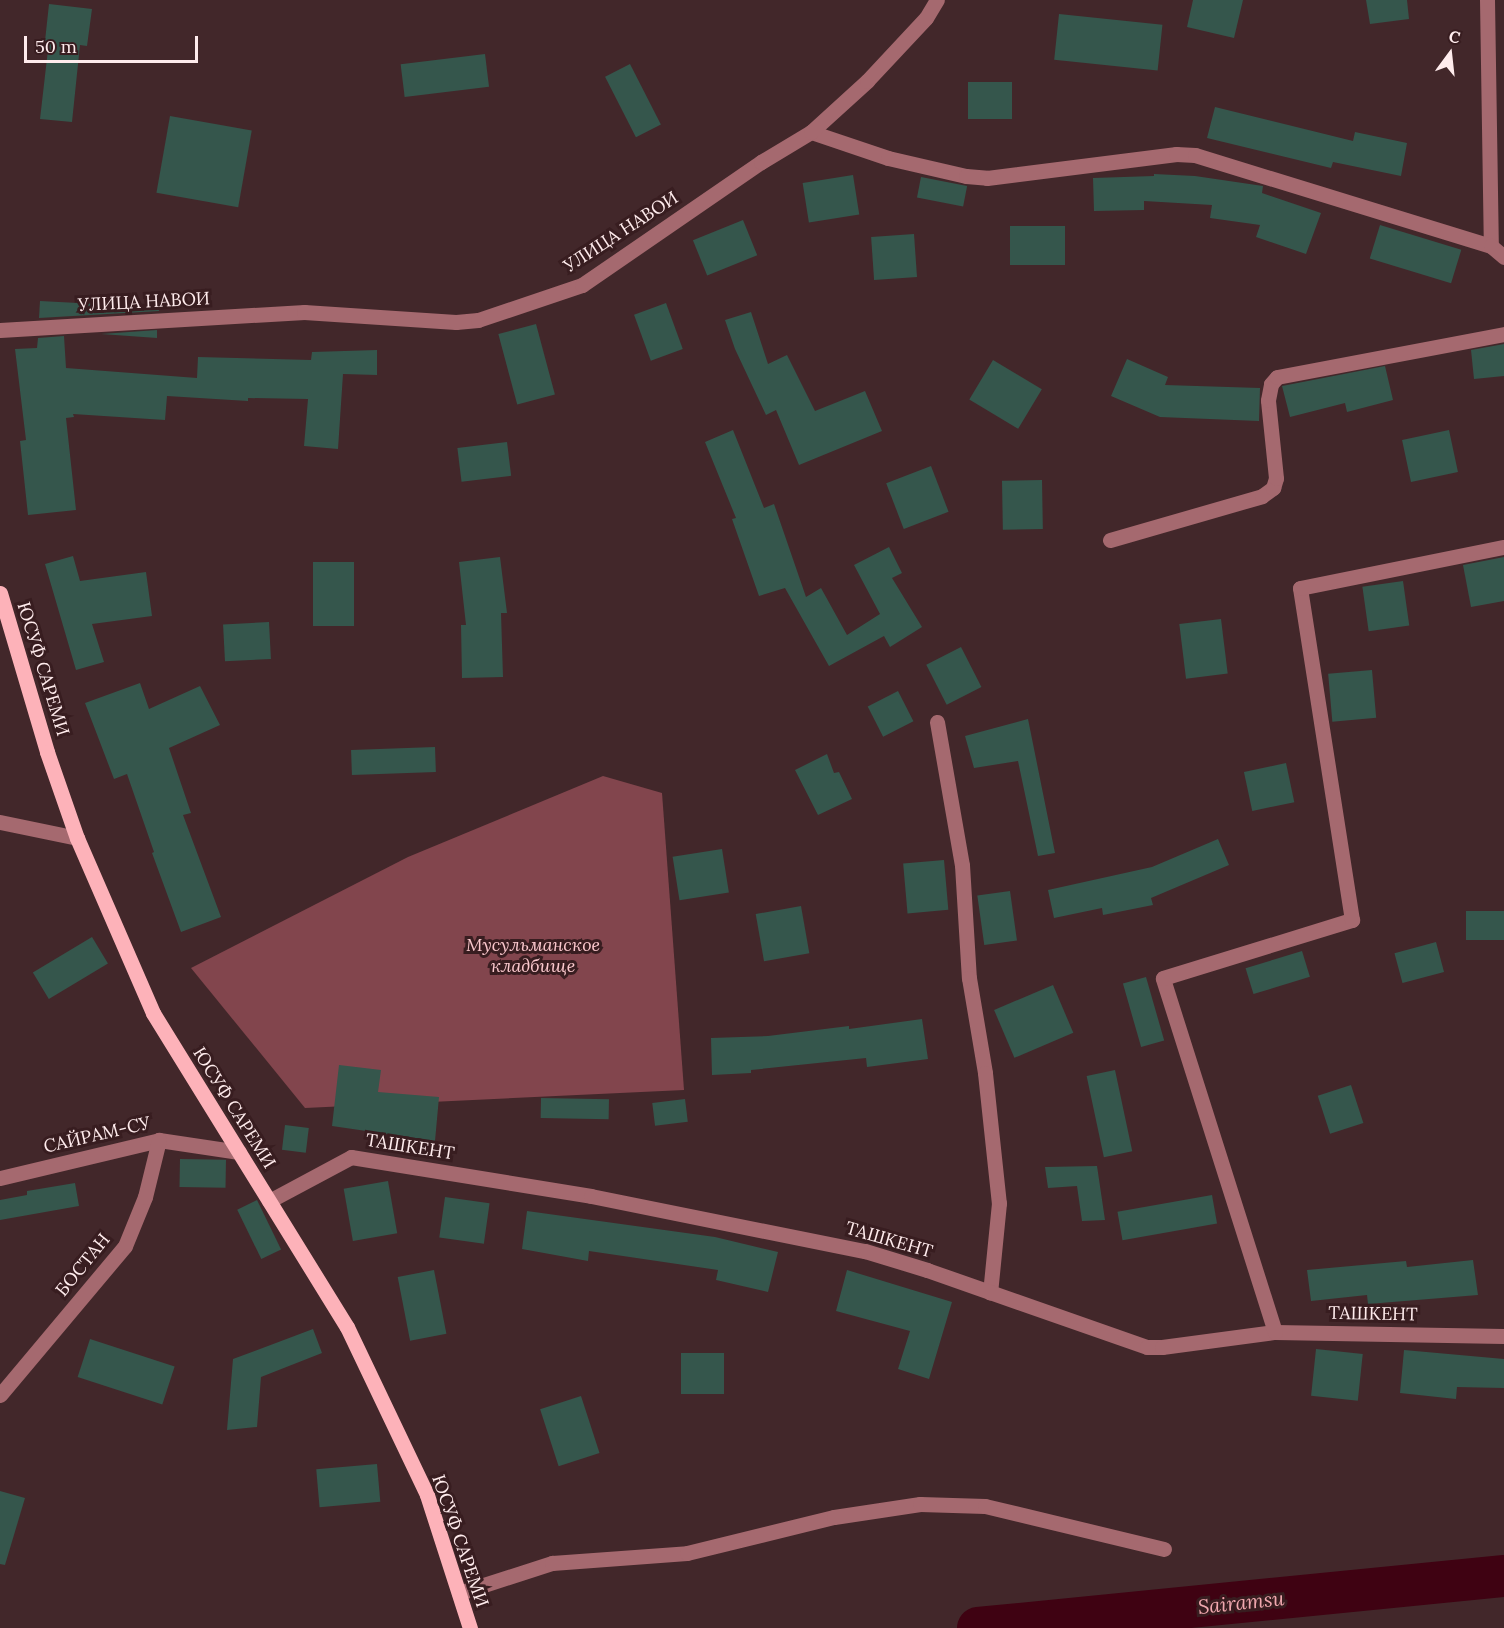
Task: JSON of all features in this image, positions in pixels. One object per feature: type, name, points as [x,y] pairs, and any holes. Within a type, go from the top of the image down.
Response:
[{"type":"main road","name":"ЮСУФ САРЕМИ","points":[[0,593],[47,752],[77,838],[153,1012],[347,1328],[427,1495],[470,1628]]},
{"type":"street","name":"УЛИЦА НАВОИ","points":[[0,330],[304,312],[456,322],[478,320],[582,285],[761,162],[811,132],[867,81],[926,18],[937,0]]},
{"type":"street","points":[[1487,0],[1491,246]]},
{"type":"street","points":[[811,132],[888,158],[966,176],[987,178],[1176,154],[1195,155],[1491,246],[1504,257]]},
{"type":"street","points":[[1110,540],[1262,496],[1273,488],[1276,478],[1268,400],[1271,384],[1277,377],[1504,334]]},
{"type":"street","points":[[1275,1332],[1162,978],[1352,920],[1300,588],[1504,547]]},
{"type":"street","points":[[937,722],[962,865],[969,978],[985,1073],[999,1203],[990,1293]]},
{"type":"street","points":[[0,822],[77,838]]},
{"type":"street","name":"САЙРАМ-СУ","points":[[0,1178],[159,1140],[239,1152]]},
{"type":"street","name":"БОСТАН","points":[[0,1395],[125,1246],[145,1197],[159,1140]]},
{"type":"street","name":"ТАШКЕНТ","points":[[269,1201],[351,1157],[736,1224],[865,1251],[1147,1347],[1275,1332],[1504,1336]]},
{"type":"street","points":[[459,1593],[552,1563],[687,1553],[834,1517],[920,1504],[985,1506],[1164,1549]]},
{"type":"green space","name":"Мусульманское кладбище","points":[[603,776],[662,793],[684,1090],[305,1108],[191,968],[408,857]]},
{"type":"building","points":[[1193,0],[1243,0],[1234,38],[1187,27]]},
{"type":"building","points":[[1366,0],[1407,0],[1409,19],[1370,24]]},
{"type":"building","points":[[49,4],[92,9],[87,46],[80,45],[72,122],[40,119],[49,41],[45,41]]},
{"type":"building","points":[[1059,14],[1162,25],[1158,71],[1054,60]]},
{"type":"building","points":[[485,54],[489,87],[405,97],[401,64]]},
{"type":"building","points":[[630,64],[661,125],[636,137],[605,77]]},
{"type":"building","points":[[968,82],[1012,82],[1012,119],[968,119]]},
{"type":"building","points":[[1215,107],[1353,141],[1355,132],[1407,143],[1401,176],[1333,162],[1331,168],[1207,138]]},
{"type":"building","points":[[170,116],[252,130],[238,207],[156,193]]},
{"type":"building","points":[[1154,174],[1195,176],[1263,186],[1262,193],[1321,213],[1306,254],[1256,237],[1260,225],[1210,218],[1212,205],[1144,201],[1144,210],[1094,211],[1093,178],[1154,176]]},
{"type":"building","points":[[853,175],[859,215],[809,222],[803,183]]},
{"type":"building","points":[[921,177],[967,186],[963,207],[917,198]]},
{"type":"building","points":[[743,220],[757,255],[707,275],[693,240]]},
{"type":"building","points":[[1380,225],[1461,250],[1451,283],[1370,258]]},
{"type":"building","points":[[1010,226],[1065,226],[1065,265],[1010,265]]},
{"type":"building","points":[[914,234],[917,277],[874,280],[871,237]]},
{"type":"building","points":[[40,301],[159,308],[159,311],[39,318]]},
{"type":"building","points":[[666,303],[683,349],[651,361],[634,315]]},
{"type":"building","points":[[751,312],[768,364],[787,355],[815,411],[865,391],[882,431],[799,465],[776,410],[766,415],[735,349],[725,320]]},
{"type":"building","points":[[536,324],[555,395],[517,405],[498,334]]},
{"type":"building","points":[[157,330],[157,338],[101,334]]},
{"type":"building","points":[[64,336],[66,368],[197,378],[198,357],[311,360],[312,352],[377,350],[377,375],[343,374],[338,449],[304,446],[308,399],[248,398],[248,401],[167,396],[165,420],[73,414],[74,417],[66,418],[76,510],[28,515],[20,441],[26,440],[15,349],[37,348],[38,338]]},
{"type":"building","points":[[1504,344],[1504,376],[1474,379],[1471,350]]},
{"type":"building","points":[[1127,359],[1168,377],[1165,385],[1260,388],[1259,421],[1160,417],[1111,396]]},
{"type":"building","points":[[993,360],[1042,389],[1018,429],[969,399]]},
{"type":"building","points":[[1385,366],[1393,400],[1347,412],[1345,403],[1290,417],[1282,386]]},
{"type":"building","points":[[733,430],[764,508],[774,504],[806,597],[821,588],[847,635],[880,614],[854,565],[889,547],[902,573],[892,578],[922,627],[890,647],[884,636],[829,666],[785,588],[759,596],[732,519],[736,518],[705,442]]},
{"type":"building","points":[[1449,430],[1458,472],[1411,482],[1402,440]]},
{"type":"building","points":[[507,442],[511,476],[462,482],[457,448]]},
{"type":"building","points":[[931,466],[949,512],[904,529],[886,483]]},
{"type":"building","points":[[1042,480],[1043,529],[1003,530],[1002,481]]},
{"type":"building","points":[[73,556],[80,581],[146,572],[152,616],[92,624],[104,662],[76,670],[45,564]]},
{"type":"building","points":[[500,557],[507,613],[501,613],[503,677],[462,678],[461,625],[466,625],[459,562]]},
{"type":"building","points":[[1504,557],[1504,601],[1471,607],[1463,565]]},
{"type":"building","points":[[313,562],[354,562],[354,626],[313,626]]},
{"type":"building","points":[[1403,581],[1409,626],[1369,631],[1362,587]]},
{"type":"building","points":[[1221,619],[1228,674],[1186,679],[1179,624]]},
{"type":"building","points":[[269,622],[271,659],[225,661],[223,624]]},
{"type":"building","points":[[961,647],[981,687],[947,705],[926,665]]},
{"type":"building","points":[[1372,670],[1376,718],[1332,722],[1328,674]]},
{"type":"building","points":[[140,683],[149,709],[200,686],[220,725],[169,748],[191,813],[183,815],[221,917],[181,932],[152,853],[154,852],[127,774],[114,779],[85,703]]},
{"type":"building","points":[[898,691],[913,721],[883,737],[868,706]]},
{"type":"building","points":[[1028,719],[1055,853],[1038,856],[1018,761],[974,768],[965,736]]},
{"type":"building","points":[[435,747],[436,772],[352,775],[351,750]]},
{"type":"building","points":[[827,754],[834,773],[839,772],[852,799],[818,815],[795,770]]},
{"type":"building","points":[[1286,763],[1294,802],[1252,811],[1244,772]]},
{"type":"building","points":[[1218,839],[1229,865],[1151,898],[1153,905],[1103,915],[1102,908],[1054,918],[1048,890],[1152,867]]},
{"type":"building","points":[[722,849],[729,892],[679,900],[673,857]]},
{"type":"building","points":[[944,860],[948,910],[908,913],[903,864]]},
{"type":"building","points":[[1010,891],[1017,941],[984,945],[977,896]]},
{"type":"building","points":[[801,906],[809,953],[764,961],[756,914]]},
{"type":"building","points":[[1466,911],[1504,911],[1504,940],[1466,940]]},
{"type":"building","points":[[92,937],[108,964],[49,999],[33,973]]},
{"type":"building","points":[[1436,942],[1444,972],[1402,983],[1394,953]]},
{"type":"building","points":[[1302,951],[1310,977],[1253,994],[1246,968]]},
{"type":"building","points":[[1146,977],[1164,1040],[1141,1047],[1123,984]]},
{"type":"building","points":[[1053,985],[1073,1033],[1014,1058],[994,1010]]},
{"type":"building","points":[[922,1019],[928,1059],[867,1067],[866,1058],[751,1070],[751,1073],[712,1075],[711,1038],[768,1036],[849,1026],[849,1029]]},
{"type":"building","points":[[339,1065],[381,1070],[378,1092],[439,1097],[435,1141],[332,1126]]},
{"type":"building","points":[[1115,1070],[1132,1151],[1104,1157],[1087,1076]]},
{"type":"building","points":[[1351,1085],[1363,1123],[1330,1134],[1318,1096]]},
{"type":"building","points":[[541,1098],[609,1099],[609,1119],[541,1118]]},
{"type":"building","points":[[685,1099],[688,1122],[655,1126],[652,1103]]},
{"type":"building","points":[[285,1125],[309,1128],[306,1153],[282,1150]]},
{"type":"building","points":[[180,1159],[226,1160],[226,1188],[180,1187]]},
{"type":"building","points":[[1097,1166],[1105,1220],[1082,1221],[1077,1186],[1048,1188],[1045,1167]]},
{"type":"building","points":[[388,1181],[397,1233],[353,1241],[344,1189]]},
{"type":"building","points":[[75,1183],[79,1206],[0,1220],[0,1200],[27,1195],[27,1191]]},
{"type":"building","points":[[1212,1195],[1217,1224],[1122,1240],[1117,1212]]},
{"type":"building","points":[[445,1197],[490,1203],[484,1244],[439,1238]]},
{"type":"building","points":[[257,1200],[281,1249],[261,1259],[237,1210]]},
{"type":"building","points":[[527,1211],[715,1237],[778,1252],[768,1292],[716,1280],[718,1270],[589,1251],[588,1261],[522,1249]]},
{"type":"building","points":[[1473,1260],[1478,1295],[1368,1304],[1367,1295],[1311,1301],[1307,1270],[1406,1261],[1407,1267]]},
{"type":"building","points":[[434,1270],[446,1334],[410,1341],[398,1277]]},
{"type":"building","points":[[847,1270],[952,1302],[929,1379],[898,1369],[910,1331],[836,1311]]},
{"type":"building","points":[[313,1329],[322,1353],[261,1377],[257,1427],[227,1430],[233,1359]]},
{"type":"building","points":[[90,1339],[175,1367],[162,1405],[78,1377]]},
{"type":"building","points":[[1316,1349],[1363,1354],[1358,1401],[1311,1396]]},
{"type":"building","points":[[1404,1350],[1504,1359],[1504,1388],[1457,1387],[1456,1399],[1400,1393]]},
{"type":"building","points":[[681,1353],[724,1353],[724,1394],[681,1394]]},
{"type":"building","points":[[581,1396],[600,1453],[559,1466],[540,1409]]},
{"type":"building","points":[[377,1464],[380,1502],[320,1507],[316,1469]]},
{"type":"building","points":[[0,1491],[25,1498],[5,1565],[0,1564]]},
{"type":"waterway","name":"Sairamsu","points":[[978,1628],[1504,1576]]}]
